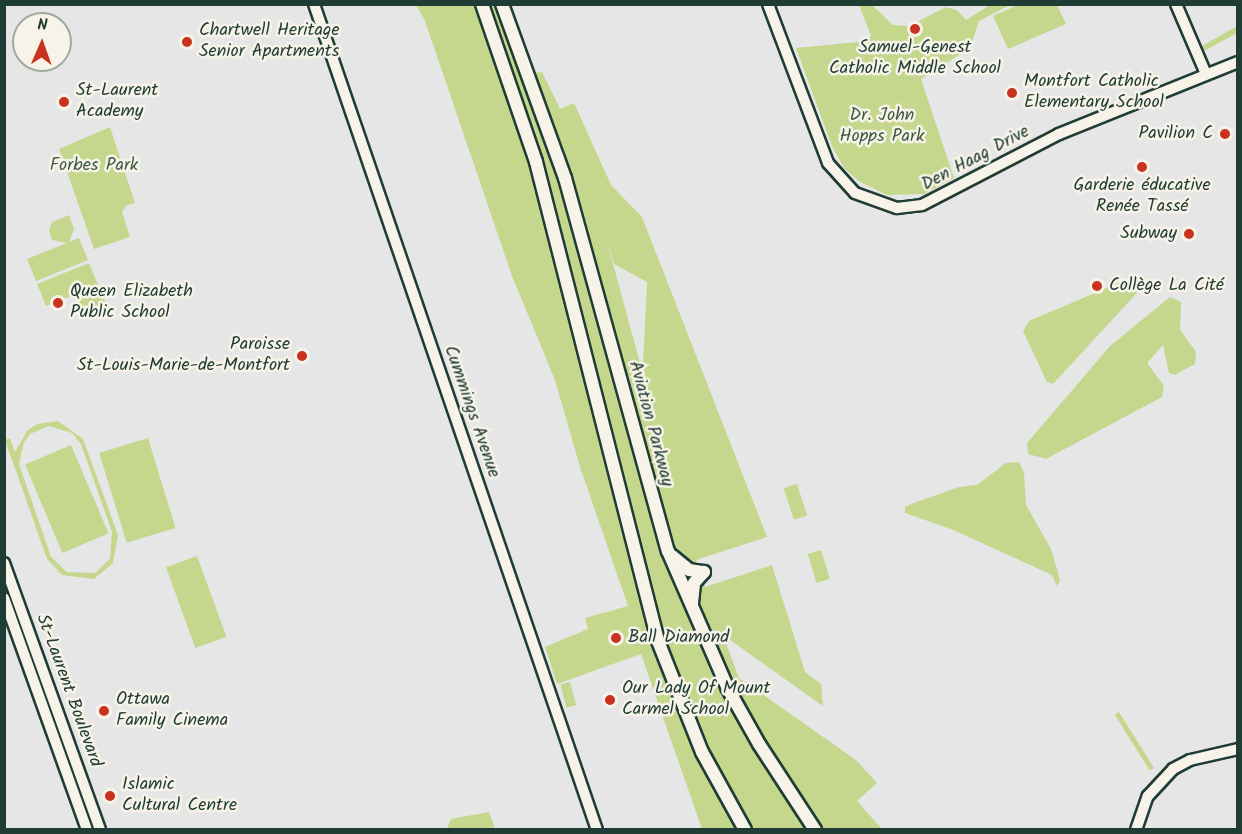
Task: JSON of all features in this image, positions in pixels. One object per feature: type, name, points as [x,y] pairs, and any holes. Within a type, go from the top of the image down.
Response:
[{"type":"main road","points":[[482,4],[514,93],[551,220],[654,630],[698,742],[745,830]]},
{"type":"main road","name":"Aviation Parkway","points":[[502,4],[535,86],[565,177],[668,551],[693,614],[748,726],[815,830]]},
{"type":"main road","points":[[514,93],[535,86]]},
{"type":"main road","points":[[668,551],[685,568],[704,572],[692,586],[693,614]]},
{"type":"street","name":"Cummings Avenue","points":[[314,4],[597,830]]},
{"type":"street","name":"Den Haag Drive","points":[[768,4],[828,163],[855,193],[889,206],[922,205],[1059,134],[1238,62]]},
{"type":"street","points":[[1176,4],[1206,74]]},
{"type":"street","name":"St-Laurent Boulevard","points":[[4,563],[100,830]]},
{"type":"street","name":"St-Laurent Boulevard","points":[[4,597],[87,830]]},
{"type":"street","points":[[1136,830],[1148,796],[1167,774],[1190,759],[1238,749]]},
{"type":"green space","points":[[1020,4],[1057,5],[1066,24],[1008,49],[993,16]]},
{"type":"green space","points":[[416,5],[495,5],[525,74],[542,72],[560,109],[574,103],[611,185],[642,217],[767,537],[696,560],[705,587],[772,565],[805,672],[821,684],[823,706],[723,635],[739,678],[856,760],[877,783],[857,801],[882,829],[702,829],[641,654],[557,684],[545,647],[588,629],[585,618],[628,606],[580,467],[555,380],[512,276],[425,21]],"holes":[[[606,238],[614,264],[647,282],[643,365],[653,411]]]},
{"type":"green space","name":"Dr. John Hopps Park","points":[[859,5],[872,5],[893,25],[909,26],[946,7],[957,10],[966,20],[990,5],[1010,5],[979,21],[970,48],[921,79],[954,178],[924,194],[887,195],[860,182],[844,168],[832,146],[796,48],[868,41],[871,36]]},
{"type":"green space","points":[[1237,26],[1237,33],[1204,51],[1202,46]]},
{"type":"green space","name":"Forbes Park","points":[[110,127],[135,203],[127,205],[122,212],[130,237],[94,249],[59,149]]},
{"type":"green space","points":[[69,215],[74,229],[69,242],[79,238],[88,260],[36,281],[27,259],[67,243],[52,240],[49,231],[52,222]]},
{"type":"green space","points":[[89,263],[98,285],[90,289],[106,301],[107,307],[85,314],[78,301],[86,290],[46,306],[37,284]]},
{"type":"green space","points":[[1137,280],[1141,285],[1135,295],[1053,384],[1047,382],[1023,331],[1029,321],[1123,281]]},
{"type":"green space","points":[[1170,297],[1181,302],[1180,330],[1196,352],[1195,364],[1175,375],[1169,373],[1163,345],[1147,363],[1164,386],[1162,397],[1046,459],[1028,454],[1027,443],[1110,346]]},
{"type":"green space","points":[[58,421],[83,439],[118,535],[113,563],[94,579],[62,575],[47,559],[5,440],[10,438],[15,452],[27,431],[37,424]],"holes":[[[49,426],[72,433],[81,444],[112,532],[110,559],[95,573],[67,572],[51,557],[19,464],[24,442],[30,434]]]},
{"type":"green space","points":[[148,438],[175,528],[127,543],[99,453]]},
{"type":"green space","points":[[71,445],[109,533],[62,553],[25,465]]},
{"type":"green space","points":[[1019,462],[1024,473],[1026,505],[1051,549],[1060,580],[1057,586],[1052,575],[951,529],[905,513],[905,507],[911,504],[959,487],[977,485],[1006,463]]},
{"type":"green space","points":[[797,484],[807,515],[794,520],[784,488]]},
{"type":"green space","points":[[821,550],[830,579],[816,583],[808,554]]},
{"type":"green space","points":[[197,556],[226,637],[195,648],[166,567]]},
{"type":"green space","points":[[570,682],[576,705],[567,708],[560,685]]},
{"type":"green space","points":[[1119,712],[1154,768],[1150,771],[1115,715]]},
{"type":"green space","points":[[489,812],[495,829],[447,829],[451,819]]},
{"type":"place","name":"Samuel-Genest Catholic Middle School","points":[[915,29]]},
{"type":"place","name":"Chartwell Heritage Senior Apartments","points":[[187,42]]},
{"type":"place","name":"Montfort Catholic Elementary School","points":[[1012,93]]},
{"type":"place","name":"St-Laurent Academy","points":[[64,102]]},
{"type":"place","name":"Pavilion C","points":[[1225,134]]},
{"type":"place","name":"Garderie éducative Renée Tassé","points":[[1142,167]]},
{"type":"place","name":"Subway","points":[[1189,234]]},
{"type":"place","name":"Collège La Cité","points":[[1097,286]]},
{"type":"place","name":"Queen Elizabeth Public School","points":[[58,303]]},
{"type":"place","name":"Paroisse St-Louis-Marie-de-Montfort","points":[[302,356]]},
{"type":"place","name":"Ball Diamond","points":[[616,638]]},
{"type":"place","name":"Our Lady Of Mount Carmel School","points":[[610,700]]},
{"type":"place","name":"Ottawa Family Cinema","points":[[104,711]]},
{"type":"place","name":"Islamic Cultural Centre","points":[[110,796]]}]
